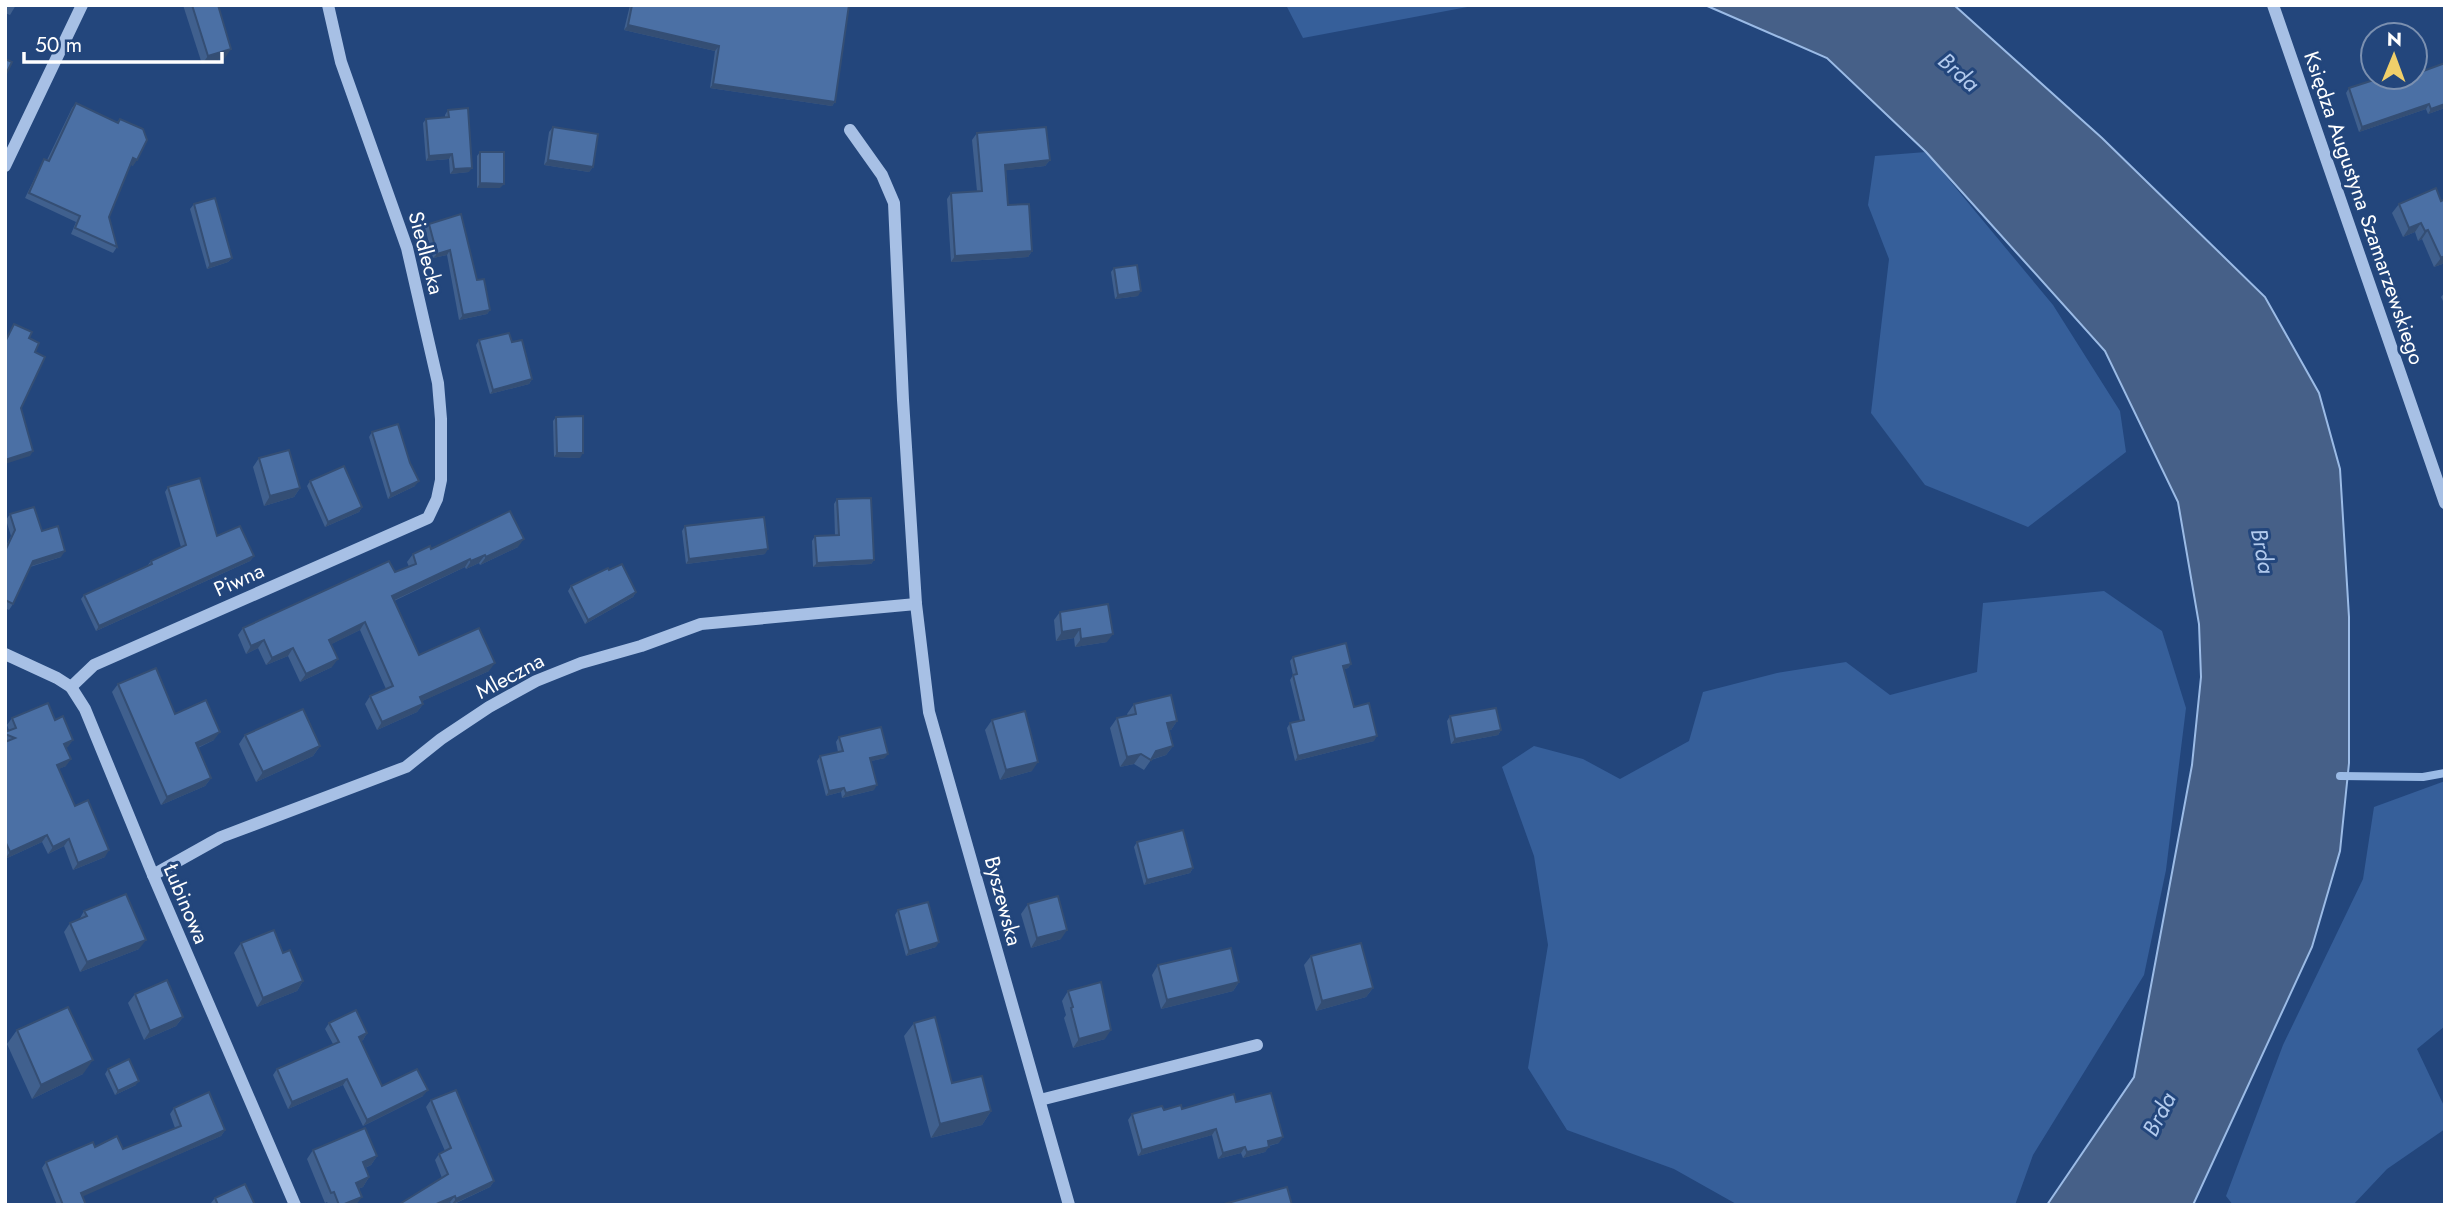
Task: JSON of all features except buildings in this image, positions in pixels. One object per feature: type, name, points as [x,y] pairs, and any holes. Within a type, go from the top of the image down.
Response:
[{"type":"street","points":[[5,166],[82,5]]},
{"type":"street","name":"Siedlecka","points":[[328,5],[341,62],[407,248],[438,383],[441,480],[437,499],[428,517]]},
{"type":"street","name":"Księdza Augustyna Szamarzewskiego","points":[[2273,5],[2445,503]]},
{"type":"street","name":"Byszewska","points":[[850,130],[882,175],[894,203],[916,604],[929,712],[1069,1205]]},
{"type":"street","name":"Piwna","points":[[71,687],[94,665],[428,517]]},
{"type":"street","name":"Mleczna","points":[[153,875],[221,837],[405,767],[489,707],[536,681],[581,663],[641,646],[701,624],[916,604]]},
{"type":"street","points":[[5,654],[71,687]]},
{"type":"street","name":"Łubinowa","points":[[71,687],[85,709],[153,875],[295,1205]]},
{"type":"street","points":[[1040,1100],[1257,1045]]},
{"type":"shaded area","points":[[1286,5],[1478,5],[1303,38]]},
{"type":"shaded area","points":[[1926,152],[2053,305],[2120,411],[2126,452],[2028,527],[1925,485],[1871,413],[1889,259],[1868,205],[1875,156]]},
{"type":"shaded area","points":[[2104,591],[2162,631],[2186,708],[2166,870],[2144,975],[2033,1155],[2015,1205],[1738,1205],[1674,1169],[1567,1130],[1528,1068],[1548,945],[1534,856],[1502,767],[1534,746],[1583,759],[1620,779],[1689,741],[1703,692],[1777,673],[1846,662],[1890,695],[1977,672],[1983,603]]},
{"type":"shaded area","points":[[2445,781],[2445,1026],[2417,1049],[2445,1108],[2445,1129],[2387,1169],[2353,1205],[2233,1205],[2226,1196],[2283,1045],[2363,879],[2374,807]]},
{"type":"water","name":"Brda","points":[[1705,5],[1954,5],[2102,138],[2265,297],[2319,393],[2340,469],[2349,617],[2349,763],[2340,851],[2312,947],[2193,1205],[2047,1205],[2134,1077],[2192,765],[2201,677],[2199,624],[2178,502],[2105,351],[1926,152],[1827,58]]},
{"type":"waterway","points":[[2340,776],[2423,777],[2445,773]]}]
